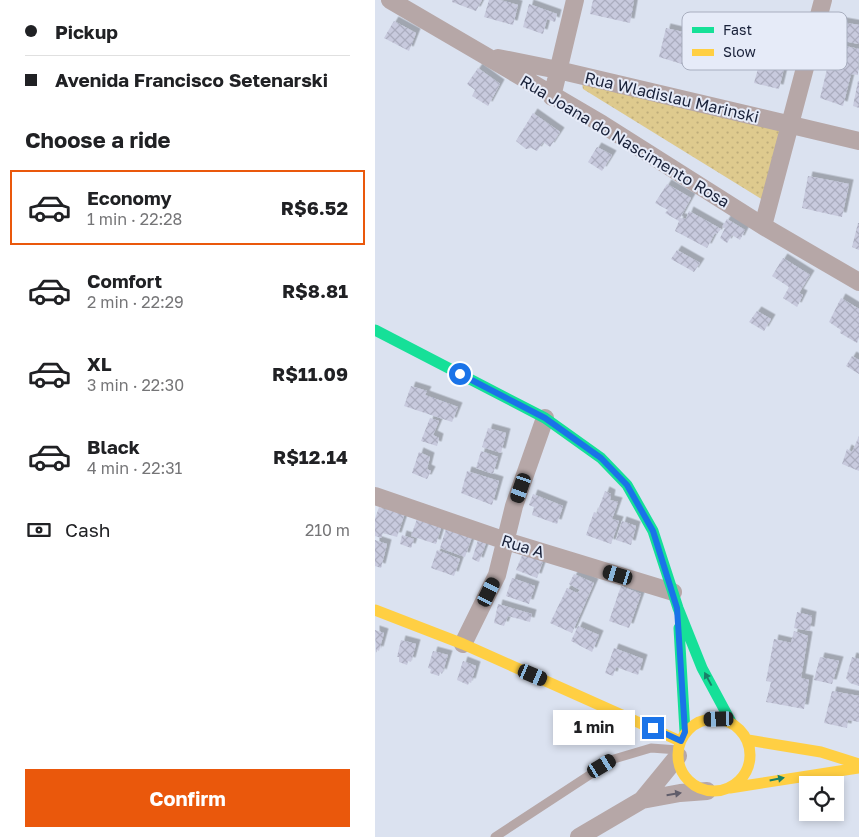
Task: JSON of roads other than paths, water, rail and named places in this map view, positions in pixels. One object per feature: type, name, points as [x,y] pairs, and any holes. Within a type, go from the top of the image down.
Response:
[{"type":"main road","points":[[375,330],[545,418],[601,458],[627,485],[653,531],[675,600],[702,668],[731,722],[741,730],[751,751],[751,762],[746,773],[729,788]]},
{"type":"main road","points":[[675,600],[680,768],[686,778],[695,786],[707,791],[718,792],[729,788],[859,768]]},
{"type":"main road","points":[[375,610],[463,644],[680,745]]},
{"type":"main road","points":[[680,745],[695,724],[706,719],[719,719],[731,722]]},
{"type":"main road","points":[[747,740],[821,752],[859,764]]},
{"type":"street","name":"Rua Joana do Nascimento Rosa","points":[[390,0],[552,97],[602,124],[763,226],[859,282]]},
{"type":"street","points":[[552,97],[575,0]]},
{"type":"street","name":"Rua Wladislau Marinski","points":[[485,56],[557,70],[859,140]]},
{"type":"street","points":[[763,226],[805,70]]},
{"type":"street","points":[[463,644],[497,575],[514,506],[545,418]]},
{"type":"street","name":"Rua A","points":[[375,496],[675,600]]},
{"type":"street","points":[[642,800],[680,745]]},
{"type":"street","points":[[579,837],[642,800],[681,793],[707,791]]},
{"type":"lane","points":[[495,837],[614,759],[651,748],[680,745]]}]
